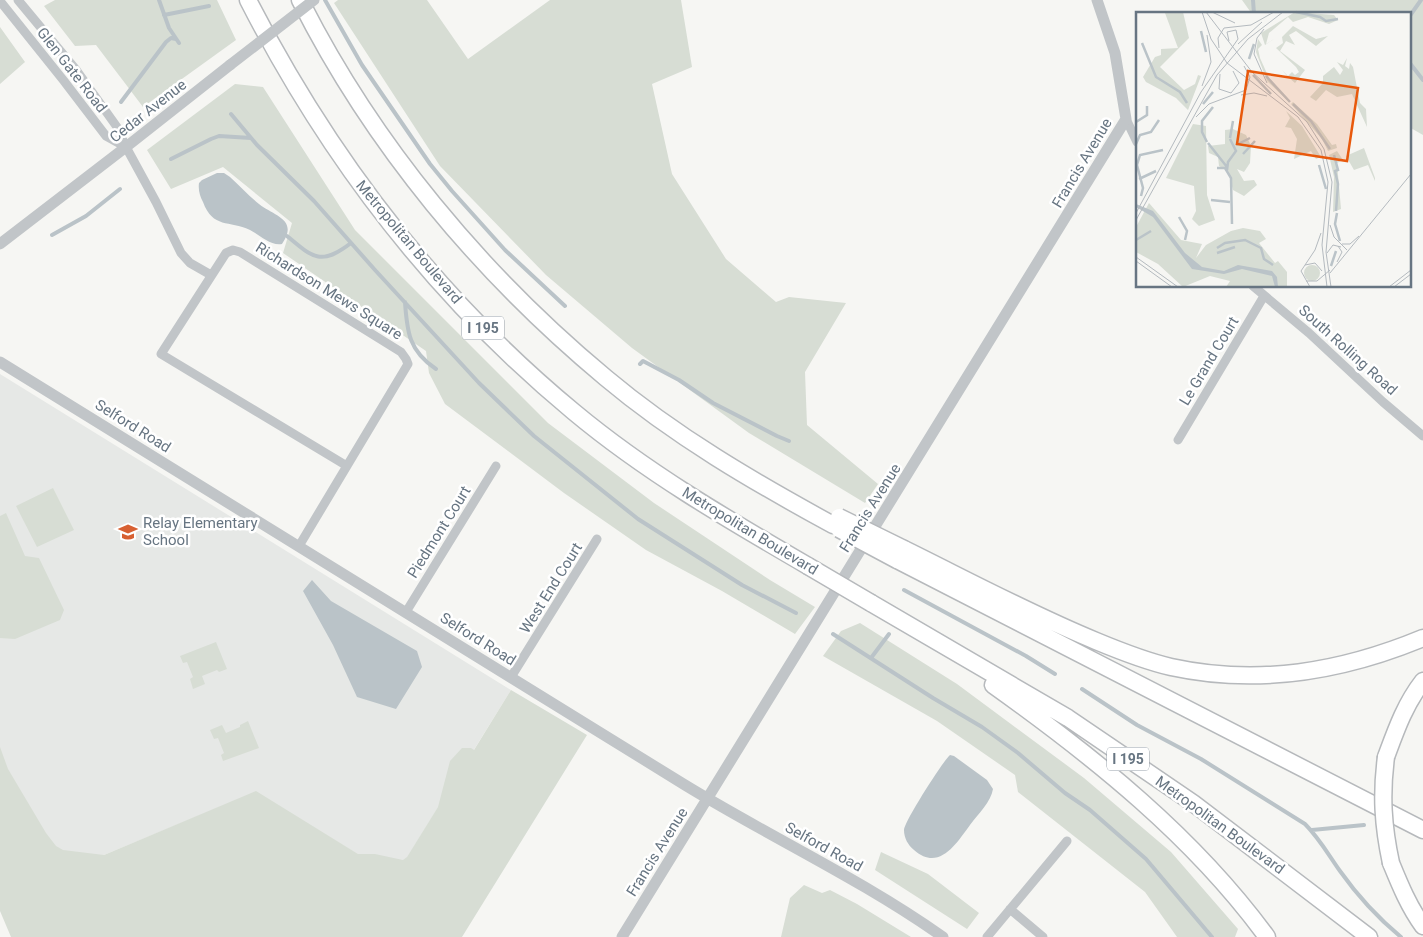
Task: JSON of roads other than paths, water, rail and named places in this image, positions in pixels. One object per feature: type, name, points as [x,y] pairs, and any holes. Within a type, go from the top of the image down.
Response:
[{"type":"highway","name":"Metropolitan Boulevard","points":[[248,0],[308,109],[356,180],[406,243],[456,300],[514,358],[561,400],[628,453],[731,522],[1068,718],[1193,803],[1369,937]]},
{"type":"highway","points":[[300,0],[347,83],[393,150],[443,217],[491,271],[548,328],[607,379],[661,421],[758,484],[836,521],[1423,830]]},
{"type":"highway","points":[[900,555],[1080,635],[1129,655],[1170,667],[1241,676],[1273,676],[1342,666],[1423,638]]},
{"type":"highway","points":[[871,603],[1005,694],[1055,731],[1133,794],[1214,871],[1247,909],[1267,937]]},
{"type":"highway","points":[[1423,681],[1414,692],[1399,720],[1386,758],[1383,786],[1383,815],[1391,863],[1415,916],[1423,926]]},
{"type":"highway","points":[[1358,796],[1423,835]]},
{"type":"street","name":"Glen Gate Road","points":[[18,0],[77,71],[117,127],[126,147]]},
{"type":"street","name":"Cedar Avenue","points":[[0,244],[314,0]]},
{"type":"street","points":[[1097,0],[1115,53],[1126,119],[1136,140]]},
{"type":"street","name":"Glen Gate Road","points":[[0,1],[64,80],[106,136],[126,147]]},
{"type":"street","name":"Francis Avenue","points":[[622,937],[1126,119]]},
{"type":"street","points":[[126,147],[181,253],[190,263],[211,275]]},
{"type":"street","name":"Richardson Mews Square","points":[[299,546],[408,364],[401,352],[240,252],[233,250],[226,253],[161,354],[346,466]]},
{"type":"street","name":"South Rolling Road","points":[[1255,288],[1309,333],[1383,402],[1423,436]]},
{"type":"street","name":"Le Grand Court","points":[[1178,440],[1264,296]]},
{"type":"street","name":"Selford Road","points":[[0,362],[708,799],[850,878],[911,915],[942,937]]},
{"type":"street","name":"Piedmont Court","points":[[406,612],[496,466]]},
{"type":"street","name":"West End Court","points":[[512,677],[597,539]]},
{"type":"street","points":[[987,937],[1067,841]]},
{"type":"street","points":[[1010,910],[1043,937]]},
{"type":"waterway","points":[[159,0],[169,28],[179,43]]},
{"type":"waterway","points":[[325,0],[362,65],[430,164],[505,250],[565,306]]},
{"type":"waterway","points":[[1253,0],[1254,12]]},
{"type":"waterway","points":[[1410,16],[1421,0]]},
{"type":"waterway","points":[[164,15],[209,6]]},
{"type":"waterway","points":[[121,102],[166,42],[171,38],[176,39]]},
{"type":"waterway","points":[[1410,63],[1423,80]]},
{"type":"waterway","points":[[231,114],[257,145],[314,201],[479,383],[534,436],[638,519],[742,585],[796,613]]},
{"type":"waterway","points":[[171,159],[219,136],[251,138]]},
{"type":"waterway","points":[[52,235],[86,216],[120,189]]},
{"type":"waterway","points":[[287,236],[311,254],[324,257],[332,255],[351,243]]},
{"type":"waterway","points":[[405,302],[411,340],[420,355],[436,369]]},
{"type":"waterway","points":[[640,364],[643,361],[679,380],[713,403],[789,441]]},
{"type":"waterway","points":[[904,590],[1026,656],[1055,674]]},
{"type":"waterway","points":[[833,634],[982,727],[1018,753],[1065,793],[1090,810],[1146,859],[1212,937]]},
{"type":"waterway","points":[[871,658],[889,634]]},
{"type":"waterway","points":[[1082,689],[1137,725],[1201,759],[1305,824],[1361,897],[1401,937]]},
{"type":"waterway","points":[[1312,830],[1364,825]]},
{"type":"place","name":"Relay Elementary School","points":[[128,532]]}]
